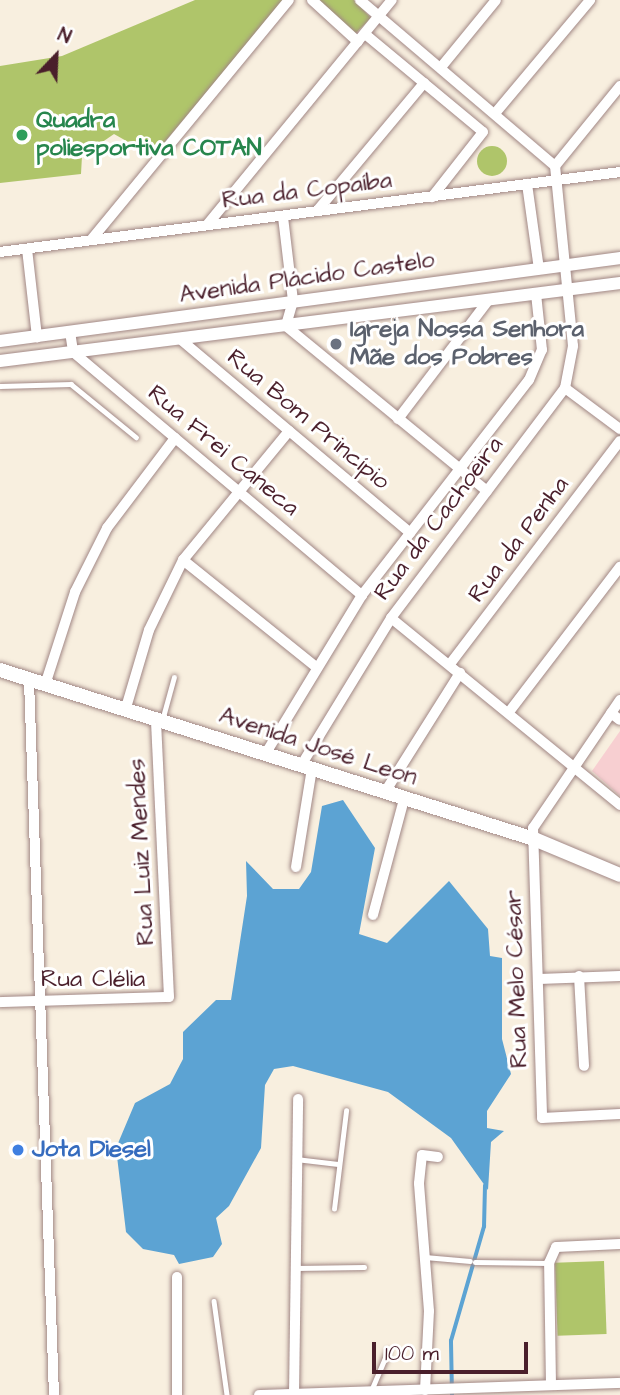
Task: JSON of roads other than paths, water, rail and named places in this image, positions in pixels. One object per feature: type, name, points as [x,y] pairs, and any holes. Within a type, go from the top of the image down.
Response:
[{"type":"main road","name":"Avenida José Leon","points":[[0,670],[534,839],[620,875]]},
{"type":"street","points":[[91,240],[289,0]]},
{"type":"street","points":[[312,0],[424,83],[483,132],[432,197]]},
{"type":"street","points":[[360,0],[378,18],[497,111],[555,166],[620,86]]},
{"type":"street","points":[[206,225],[393,0]]},
{"type":"street","points":[[442,66],[496,0]]},
{"type":"street","points":[[497,111],[590,0]]},
{"type":"street","points":[[317,211],[424,83]]},
{"type":"street","name":"Rua da Cachoeira","points":[[302,764],[391,618],[485,490],[565,388],[573,346],[551,181],[555,166]]},
{"type":"street","name":"Rua da Copaíba","points":[[0,253],[620,172]]},
{"type":"street","points":[[529,184],[541,269]]},
{"type":"street","points":[[283,217],[293,301],[286,326],[485,490]]},
{"type":"street","points":[[27,249],[37,337]]},
{"type":"street","name":"Avenida Plácido Castelo","points":[[0,341],[620,258]]},
{"type":"street","name":"Avenida Plácido Castelo","points":[[0,361],[620,283]]},
{"type":"street","name":"Rua da Cachoeira","points":[[270,754],[315,666],[362,595],[537,365],[543,335],[540,294]]},
{"type":"street","points":[[398,419],[488,301]]},
{"type":"street","points":[[70,331],[73,352]]},
{"type":"street","name":"Rua Bom Princípio","points":[[180,339],[410,533]]},
{"type":"street","name":"Rua Frei Caneca","points":[[73,352],[362,595]]},
{"type":"street","points":[[565,388],[620,429]]},
{"type":"street","points":[[125,711],[149,630],[183,560],[289,431]]},
{"type":"street","points":[[45,685],[75,592],[107,528],[176,439]]},
{"type":"street","name":"Rua da Penha","points":[[450,664],[620,441]]},
{"type":"street","points":[[183,560],[315,666]]},
{"type":"street","points":[[509,712],[620,568]]},
{"type":"street","points":[[391,618],[620,805]]},
{"type":"street","points":[[385,792],[460,673]]},
{"type":"street","points":[[29,680],[54,1395]]},
{"type":"street","points":[[534,839],[533,828],[573,765],[620,700]]},
{"type":"street","points":[[611,713],[620,720]]},
{"type":"street","name":"Rua Luiz Mendes","points":[[159,721],[171,982]]},
{"type":"street","points":[[296,867],[302,764]]},
{"type":"street","points":[[373,915],[404,799]]},
{"type":"street","name":"Rua Melo César","points":[[534,839],[542,1118],[620,1114]]},
{"type":"street","points":[[579,976],[584,1066]]},
{"type":"street","points":[[539,979],[620,976]]},
{"type":"street","name":"Rua Clélia","points":[[0,1002],[165,1000],[171,982]]},
{"type":"street","points":[[294,1394],[295,1159],[298,1099]]},
{"type":"street","points":[[425,1390],[429,1311],[420,1257],[422,1155],[438,1157]]},
{"type":"street","points":[[551,1385],[549,1263],[556,1247],[620,1244]]},
{"type":"street","points":[[177,1277],[177,1395]]},
{"type":"street","points":[[259,1395],[392,1393],[620,1383]]},
{"type":"lane","points":[[0,386],[79,387],[136,437]]},
{"type":"lane","points":[[159,721],[174,677]]},
{"type":"lane","points":[[334,1209],[346,1111]]},
{"type":"lane","points":[[295,1159],[338,1164]]},
{"type":"lane","points":[[420,1257],[549,1263]]},
{"type":"lane","points":[[294,1268],[364,1267]]},
{"type":"lane","points":[[215,1301],[227,1395]]},
{"type":"lane","points":[[370,1392],[388,1351]]},
{"type":"water","points":[[343,800],[375,848],[359,934],[387,943],[449,881],[488,929],[490,956],[502,958],[502,1039],[511,1074],[487,1111],[487,1128],[504,1131],[491,1142],[488,1190],[451,1138],[388,1092],[293,1066],[274,1069],[265,1085],[261,1148],[229,1206],[216,1218],[222,1244],[213,1257],[179,1264],[174,1255],[143,1249],[126,1232],[116,1148],[135,1103],[170,1084],[183,1059],[183,1032],[216,1000],[231,1000],[247,896],[246,861],[273,889],[299,889],[311,872],[322,806]]},
{"type":"waterway","points":[[452,1395],[451,1341],[484,1227],[485,1186]]},
{"type":"place","name":"Quadra poliesportiva COTAN","points":[[22,135]]},
{"type":"place","name":"Igreja Nossa Senhora Mãe dos Pobres","points":[[336,344]]},
{"type":"place","name":"Jota Diesel","points":[[18,1150]]}]
